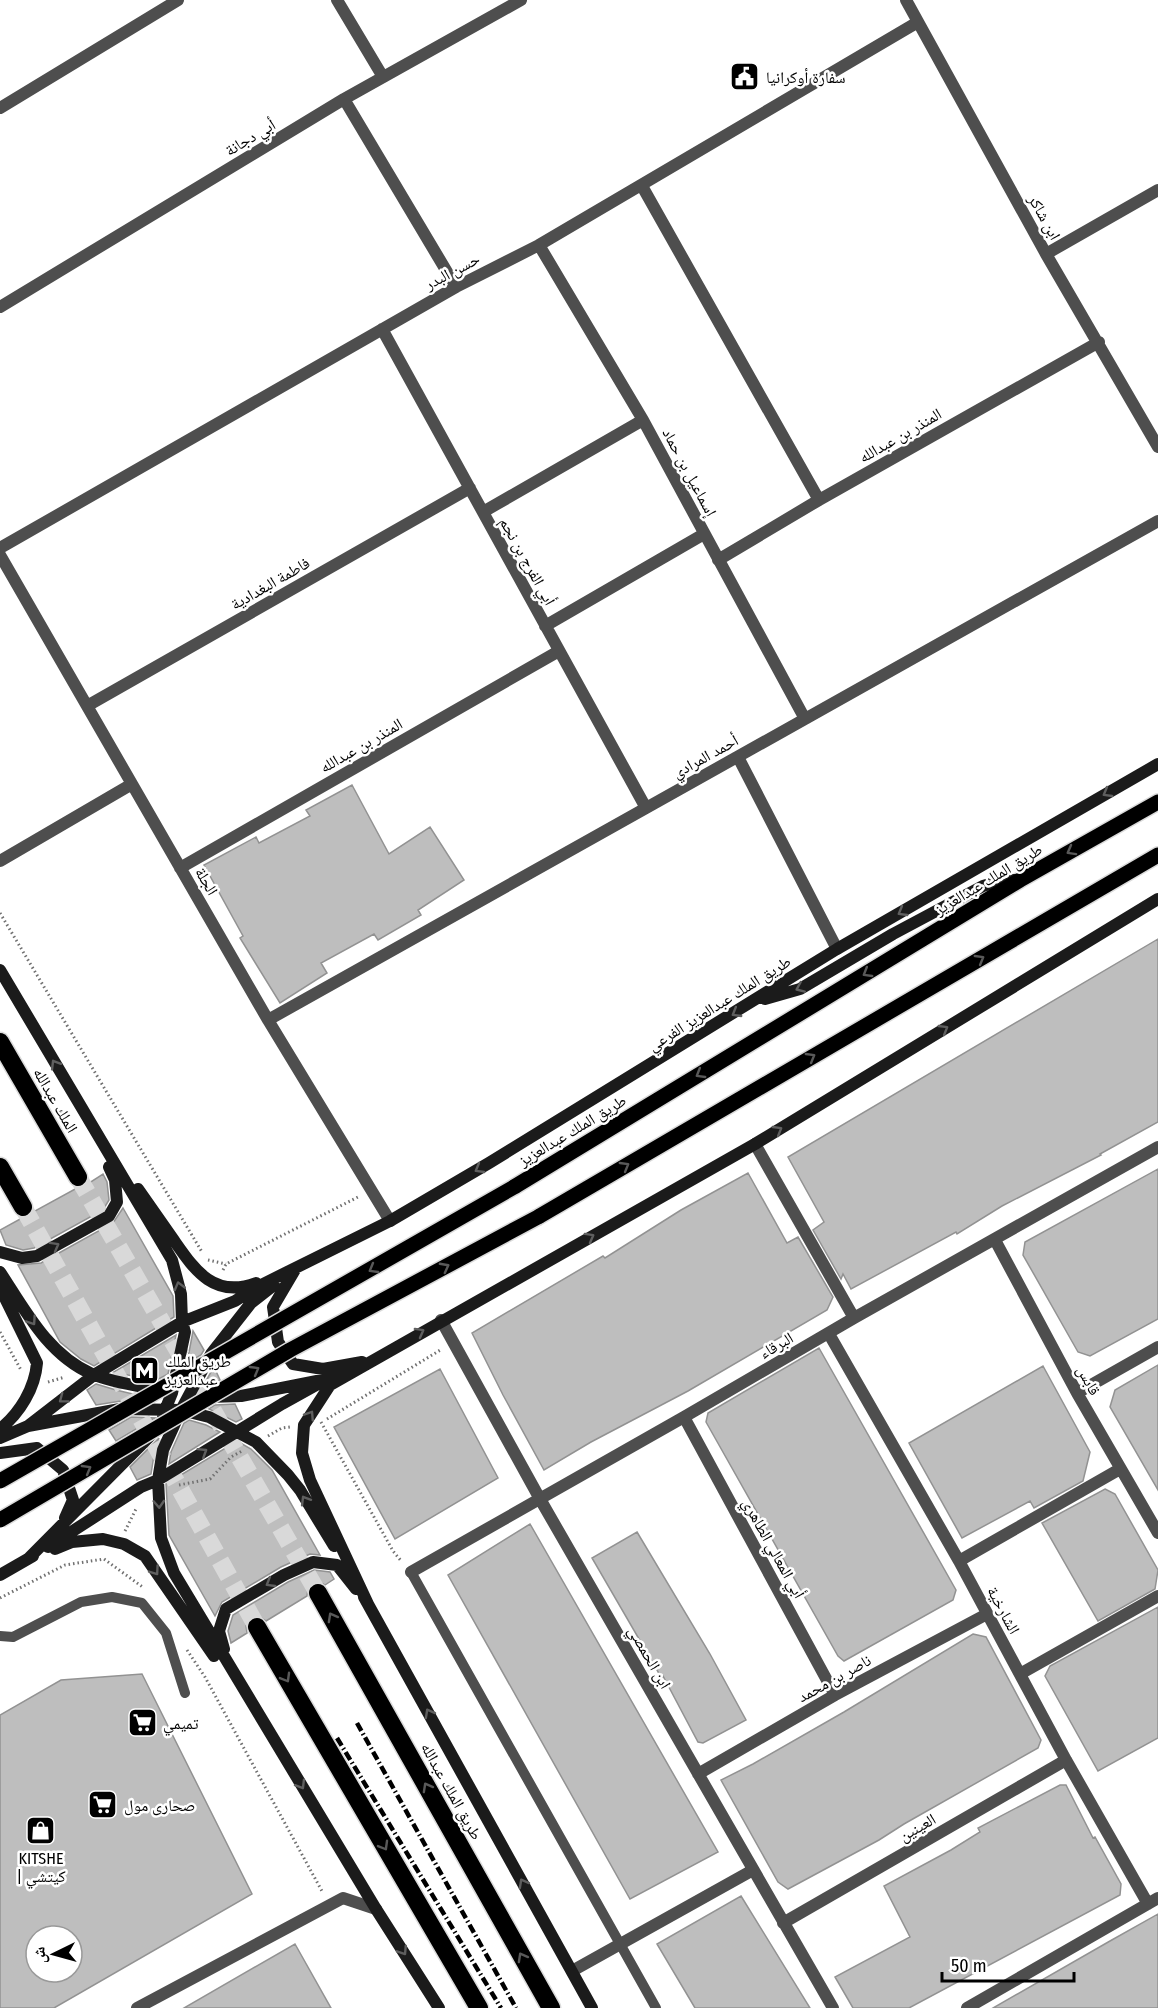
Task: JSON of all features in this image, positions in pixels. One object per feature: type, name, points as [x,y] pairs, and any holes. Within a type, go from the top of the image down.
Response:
[{"type":"highway","name":"الملك عبدالله","points":[[0,1042],[78,1177]]},
{"type":"highway","points":[[0,1167],[23,1207]]},
{"type":"highway","name":"طريق الملك عبدالله","points":[[318,1593],[551,2008]]},
{"type":"highway","points":[[256,1627],[478,2008]]},
{"type":"main road","name":"طريق الملك عبدالعزيز الفرعي","points":[[296,1267],[390,1221],[489,1163],[837,949],[1158,764]]},
{"type":"main road","name":"طريق الملك عبدالعزيز","points":[[0,1481],[514,1187],[1020,880],[1158,802]]},
{"type":"main road","points":[[1129,819],[1158,809]]},
{"type":"main road","points":[[0,1520],[290,1350],[538,1217],[1158,855]]},
{"type":"main road","points":[[755,1001],[800,989],[893,934],[983,886],[1003,880],[1020,880]]},
{"type":"main road","points":[[368,1604],[310,1480],[302,1453],[303,1425],[330,1385],[755,1144],[1158,899]]},
{"type":"main road","points":[[0,970],[172,1260],[181,1294],[182,1322],[185,1332],[167,1409],[150,1437],[28,1559]]},
{"type":"main road","points":[[0,1252],[22,1258],[37,1256],[109,1216],[117,1202],[115,1180],[85,1114]]},
{"type":"main road","points":[[85,1114],[196,1272],[213,1283],[233,1287],[247,1286],[296,1267]]},
{"type":"main road","points":[[28,1426],[94,1375],[182,1322],[235,1301],[296,1267]]},
{"type":"main road","points":[[296,1267],[273,1307],[278,1342],[293,1364],[323,1369],[369,1361]]},
{"type":"main road","points":[[296,1267],[251,1303],[242,1314],[211,1354],[181,1410],[163,1450],[158,1480],[161,1538],[174,1573],[270,1735],[439,2008]]},
{"type":"main road","points":[[0,1272],[39,1331],[68,1361],[94,1375],[172,1393],[221,1398],[327,1379]]},
{"type":"main road","points":[[0,1288],[38,1363],[26,1400],[0,1429]]},
{"type":"main road","points":[[0,1575],[141,1487],[158,1480],[237,1431],[327,1379],[369,1361]]},
{"type":"main road","points":[[0,1438],[28,1426],[111,1410],[181,1410],[209,1418],[256,1442],[288,1475],[300,1490],[368,1604]]},
{"type":"main road","points":[[0,1453],[37,1448],[63,1470],[73,1500],[63,1519],[28,1559]]},
{"type":"main road","points":[[28,1559],[72,1542],[103,1539],[120,1543],[145,1556],[270,1735]]},
{"type":"main road","points":[[270,1735],[223,1648],[219,1631],[226,1610],[284,1575],[313,1562],[336,1565],[368,1604]]},
{"type":"main road","name":"طريق الملك عبدالله","points":[[368,1604],[591,2008]]},
{"type":"street","points":[[0,108],[158,5],[178,0]]},
{"type":"street","points":[[337,0],[383,77]]},
{"type":"street","name":"أبي دجانة","points":[[0,307],[344,99],[521,0]]},
{"type":"street","name":"ابن شاكر","points":[[906,0],[1046,254],[1158,447]]},
{"type":"street","name":"حسن البدر","points":[[0,548],[456,287],[539,245],[642,186],[918,22]]},
{"type":"street","points":[[344,99],[456,287]]},
{"type":"street","points":[[642,186],[819,500]]},
{"type":"street","points":[[1046,254],[1158,190]]},
{"type":"street","name":"إسماعيل بن حماد","points":[[539,245],[643,420],[805,719]]},
{"type":"street","name":"أبي الفرج بن نجم","points":[[382,329],[646,808]]},
{"type":"street","name":"المنذر بن عبدالله","points":[[718,560],[819,500],[1099,342]]},
{"type":"street","points":[[483,512],[643,420]]},
{"type":"street","name":"فاطمة البغدادية","points":[[87,706],[470,488]]},
{"type":"street","name":"أحمد المرادي","points":[[267,1020],[1158,521]]},
{"type":"street","points":[[545,626],[704,534]]},
{"type":"street","name":"الجلة","points":[[0,555],[267,1020],[390,1221]]},
{"type":"street","name":"المنذر بن عبدالله","points":[[180,868],[559,651]]},
{"type":"street","points":[[738,757],[837,949]]},
{"type":"street","points":[[0,861],[132,784]]},
{"type":"street","points":[[755,1144],[854,1318]]},
{"type":"street","name":"البرقاء","points":[[411,1572],[1158,1147]]},
{"type":"street","name":"قابس","points":[[995,1240],[1077,1393],[1158,1533]]},
{"type":"street","name":"ابن الحمصي","points":[[441,1320],[540,1499],[833,2008]]},
{"type":"street","name":"الشارخية","points":[[828,1334],[959,1560],[1066,1760],[1153,1901]]},
{"type":"street","points":[[1077,1393],[1158,1347]]},
{"type":"street","name":"أبي المعالي الطاهري","points":[[684,1417],[835,1695]]},
{"type":"street","points":[[959,1560],[1120,1469]]},
{"type":"street","points":[[1020,1674],[1158,1596]]},
{"type":"street","name":"ناصر بن محمد","points":[[698,1774],[835,1695],[987,1614]]},
{"type":"street","name":"العينين","points":[[783,1923],[1066,1760]]},
{"type":"street","points":[[574,1976],[618,1944],[753,1870]]},
{"type":"street","points":[[137,2008],[157,2003],[343,1898],[376,1909]]},
{"type":"street","points":[[967,2008],[1153,1901]]},
{"type":"lane","points":[[411,1572],[656,2008]]},
{"type":"lane","points":[[0,1636],[13,1636],[81,1602],[112,1597],[142,1603],[166,1633],[185,1693]]},
{"type":"path","points":[[0,913],[207,1260],[226,1264],[371,1190]]},
{"type":"path","points":[[0,1332],[21,1369],[22,1386],[54,1381],[80,1368]]},
{"type":"path","points":[[120,1543],[129,1520],[140,1503],[172,1487],[210,1479],[231,1457],[256,1442],[282,1428],[321,1422],[454,1343]]},
{"type":"path","points":[[321,1422],[393,1551],[411,1572]]},
{"type":"building","points":[[352,785],[389,854],[430,827],[464,880],[418,910],[421,915],[378,940],[374,934],[321,963],[327,973],[280,1003],[240,938],[243,936],[204,865],[256,837],[259,843],[310,816],[306,810]]},
{"type":"building","points":[[1158,939],[1158,1122],[1101,1155],[1002,1206],[957,1234],[956,1232],[851,1289],[843,1274],[841,1279],[813,1230],[824,1222],[788,1157]]},
{"type":"building","points":[[1158,1169],[1158,1319],[1090,1356],[1078,1352],[1023,1255],[1025,1242]]},
{"type":"building","points":[[748,1173],[787,1243],[798,1237],[833,1297],[827,1310],[688,1391],[591,1442],[544,1470],[472,1333],[603,1256],[605,1258],[681,1210]]},
{"type":"building","points":[[103,1174],[107,1182],[109,1200],[103,1210],[34,1248],[23,1250],[6,1245],[0,1230],[28,1217],[33,1212],[83,1187]]},
{"type":"building","points":[[123,1208],[173,1296],[174,1317],[94,1366],[60,1342],[18,1265],[41,1263],[113,1223]]},
{"type":"building","points":[[193,1331],[204,1350],[201,1355],[187,1363]]},
{"type":"building","points":[[176,1335],[168,1374],[155,1381],[114,1372]]},
{"type":"building","points":[[819,1348],[956,1590],[953,1600],[844,1661],[838,1656],[706,1422],[708,1413]]},
{"type":"building","points":[[1158,1365],[1158,1490],[1110,1407],[1115,1390]]},
{"type":"building","points":[[1043,1366],[1090,1452],[1083,1481],[1034,1508],[1030,1501],[962,1538],[909,1443]]},
{"type":"building","points":[[215,1369],[220,1380],[200,1391],[211,1372]]},
{"type":"building","points":[[440,1369],[498,1478],[395,1539],[334,1427]]},
{"type":"building","points":[[96,1384],[133,1394],[121,1401],[96,1405],[87,1390]]},
{"type":"building","points":[[235,1404],[242,1419],[236,1422],[209,1409],[215,1405]]},
{"type":"building","points":[[131,1417],[155,1418],[116,1441],[109,1430]]},
{"type":"building","points":[[189,1420],[220,1432],[169,1464],[171,1452],[184,1423]]},
{"type":"building","points":[[159,1438],[151,1474],[137,1480],[130,1467]]},
{"type":"building","points":[[237,1441],[251,1449],[272,1470],[320,1555],[310,1554],[281,1567],[222,1602],[215,1616],[169,1535],[166,1484]]},
{"type":"building","points":[[1105,1489],[1115,1494],[1158,1570],[1155,1589],[1098,1621],[1042,1523]]},
{"type":"building","points":[[530,1524],[718,1852],[630,1899],[448,1575]]},
{"type":"building","points":[[637,1532],[710,1654],[746,1720],[703,1743],[698,1742],[663,1676],[661,1677],[592,1558]]},
{"type":"building","points":[[314,1570],[330,1572],[334,1579],[325,1585],[319,1582],[312,1584],[308,1588],[307,1596],[266,1621],[258,1616],[251,1618],[246,1626],[247,1633],[231,1643],[228,1631],[233,1615],[288,1582]]},
{"type":"building","points":[[1158,1607],[1158,1738],[1098,1771],[1045,1676],[1050,1666]]},
{"type":"building","points":[[973,1634],[986,1637],[1041,1740],[1038,1748],[879,1840],[788,1889],[778,1882],[721,1780],[844,1712]]},
{"type":"building","name":"صحارى مول","points":[[142,1674],[252,1894],[54,2008],[0,2008],[0,1715],[61,1680]]},
{"type":"building","points":[[1060,1785],[1066,1785],[1093,1838],[1095,1837],[1121,1884],[1120,1895],[909,2008],[853,2008],[835,1977],[910,1937],[884,1886],[951,1850],[980,1832],[978,1828]]},
{"type":"building","points":[[741,1896],[810,2008],[695,2008],[657,1944]]},
{"type":"building","points":[[1158,1914],[1158,2008],[993,2008],[1110,1941]]},
{"type":"building","points":[[295,1944],[331,2008],[184,2008]]},
{"type":"tunnel","points":[[78,1177],[318,1593]]},
{"type":"tunnel","points":[[23,1207],[257,1627]]},
{"type":"railway","points":[[357,1723],[516,2008]]},
{"type":"railway","points":[[337,1738],[501,2008]]},
{"type":"place","name":"سفارة أوكرانيا","points":[[745,77]]},
{"type":"place","name":"طريق الملك عبدالعزيز","points":[[144,1370]]},
{"type":"place","name":"تمیمي","points":[[142,1723]]},
{"type":"place","name":"صحارى مول","points":[[103,1805]]},
{"type":"place","name":"KITSHE | كيتشي","points":[[41,1830]]}]
